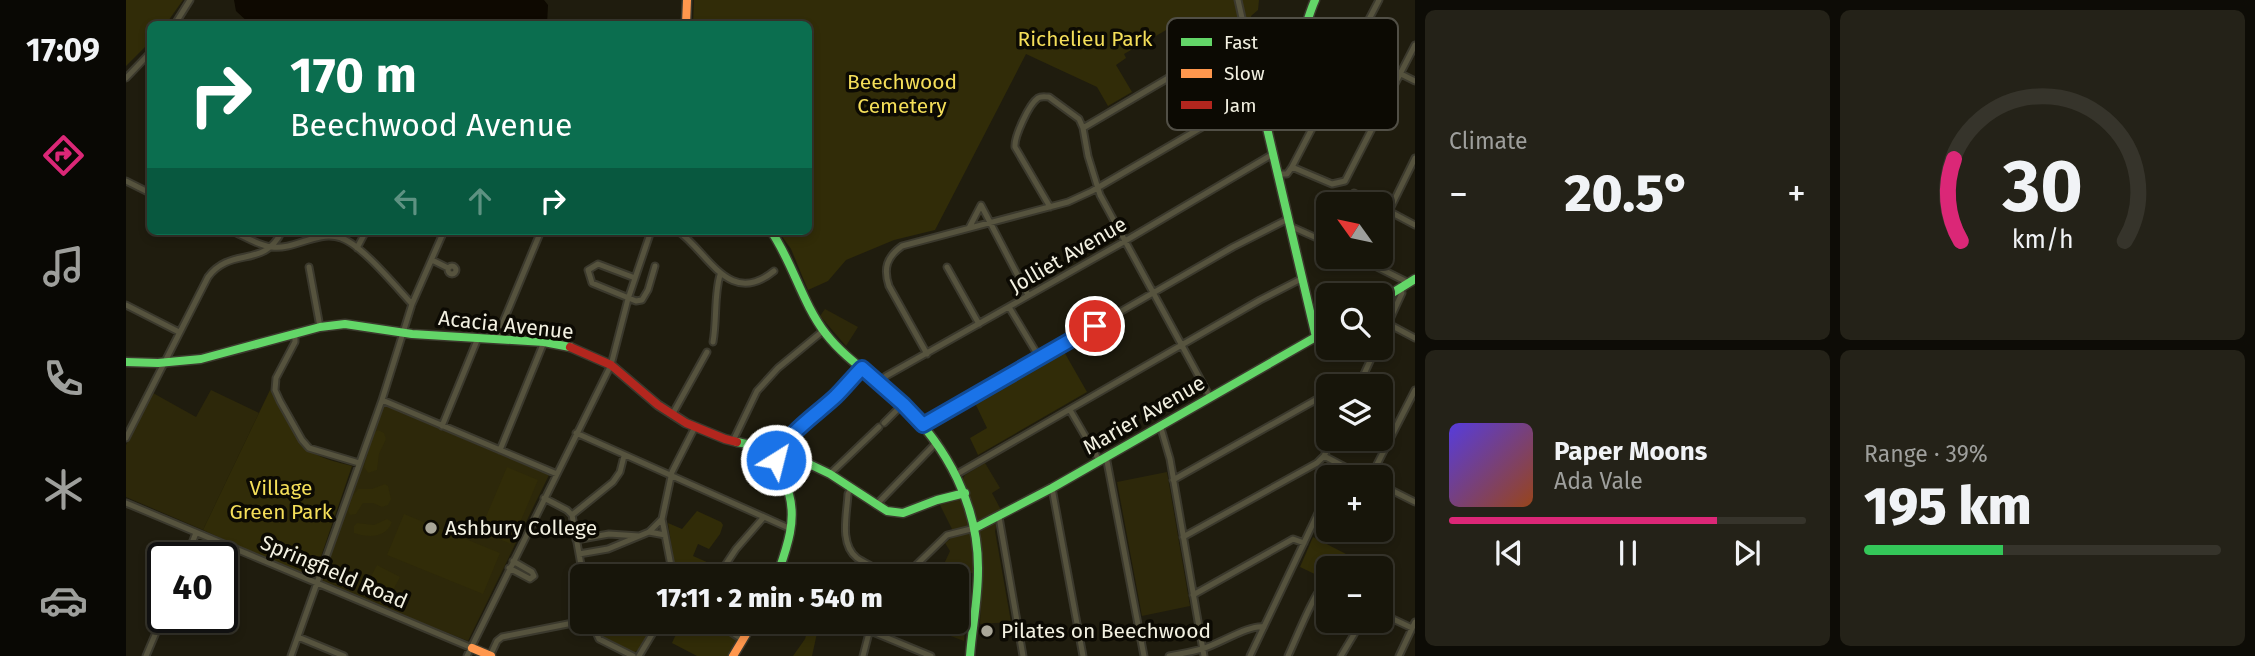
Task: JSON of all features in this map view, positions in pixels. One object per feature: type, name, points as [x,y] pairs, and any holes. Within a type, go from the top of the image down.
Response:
[{"type":"street","points":[[176,21],[190,0]]},
{"type":"street","points":[[686,21],[687,0]]},
{"type":"street","points":[[1238,0],[1242,18]]},
{"type":"street","points":[[1308,18],[1315,0]]},
{"type":"street","points":[[1370,18],[1379,0]]},
{"type":"street","points":[[1398,78],[1415,46]]},
{"type":"street","points":[[126,78],[147,56]]},
{"type":"street","points":[[1400,74],[1415,81]]},
{"type":"street","points":[[1083,128],[1167,79]]},
{"type":"street","points":[[1050,207],[1014,140],[1031,107],[1038,98],[1043,97],[1049,97],[1079,120],[1100,195],[1210,397]]},
{"type":"street","points":[[927,354],[889,286],[886,263],[892,253],[902,246],[1068,202],[1197,130]]},
{"type":"street","points":[[1267,130],[1316,337]]},
{"type":"street","points":[[1278,174],[1287,174],[1311,130]]},
{"type":"street","points":[[1292,167],[1332,184],[1345,181],[1371,130]]},
{"type":"street","name":"Jolliet Avenue","points":[[878,383],[1273,154]]},
{"type":"street","points":[[1393,203],[1415,158]]},
{"type":"street","points":[[126,181],[147,192]]},
{"type":"street","points":[[970,228],[981,205],[1028,295]]},
{"type":"street","points":[[1393,213],[1415,225]]},
{"type":"street","points":[[1288,222],[1316,237]]},
{"type":"street","points":[[923,425],[1233,247],[1288,222]]},
{"type":"street","points":[[241,235],[272,248]]},
{"type":"street","points":[[272,248],[280,235]]},
{"type":"street","points":[[126,438],[208,277],[214,268],[221,264],[327,235],[339,237],[357,248],[412,304]]},
{"type":"street","points":[[357,248],[364,235]]},
{"type":"street","points":[[291,656],[382,400],[412,304],[442,235]]},
{"type":"street","points":[[496,339],[536,235]]},
{"type":"street","points":[[470,652],[611,365],[628,299],[650,235]]},
{"type":"street","points":[[682,235],[720,275],[734,281],[760,281],[774,271]]},
{"type":"street","points":[[774,235],[788,257],[807,301],[824,331],[923,425],[957,474],[975,527],[978,576],[970,656]]},
{"type":"street","points":[[432,260],[448,268]]},
{"type":"street","points":[[635,278],[598,264],[588,270],[592,283],[628,299],[642,300],[655,266]]},
{"type":"street","points":[[309,267],[320,327]]},
{"type":"street","points":[[947,267],[979,324]]},
{"type":"street","points":[[1382,270],[1408,284],[1393,313]]},
{"type":"street","points":[[713,341],[720,275]]},
{"type":"street","points":[[957,474],[1301,279]]},
{"type":"street","points":[[126,305],[179,332]]},
{"type":"street","points":[[1009,307],[1040,357]]},
{"type":"street","name":"Acacia Avenue","points":[[126,362],[201,359],[320,327],[345,324],[404,333],[544,342],[580,350],[611,365],[672,415],[695,427],[733,441],[780,451],[830,474],[892,513],[903,513],[937,500],[965,494]]},
{"type":"street","points":[[1393,327],[1415,338]]},
{"type":"street","points":[[733,441],[757,391],[779,368],[824,331]]},
{"type":"street","points":[[295,334],[295,342],[276,378],[275,390],[280,401],[309,448],[359,463]]},
{"type":"street","points":[[442,426],[479,337]]},
{"type":"street","name":"Marier Avenue","points":[[975,527],[1052,488],[1316,337]]},
{"type":"street","points":[[500,450],[544,342]]},
{"type":"street","points":[[672,415],[707,352]]},
{"type":"street","points":[[781,564],[791,529],[791,501],[776,463],[780,451],[862,368]]},
{"type":"street","points":[[1375,465],[1415,390]]},
{"type":"street","points":[[382,400],[557,474]]},
{"type":"street","points":[[1174,480],[1316,400]]},
{"type":"street","points":[[830,474],[903,404]]},
{"type":"street","points":[[1070,410],[1103,458],[1144,656]]},
{"type":"street","points":[[1160,425],[1174,480],[1203,656]]},
{"type":"street","points":[[671,564],[663,519],[671,477],[695,427]]},
{"type":"street","points":[[576,433],[791,529]]},
{"type":"street","points":[[876,505],[937,442]]},
{"type":"street","points":[[1183,537],[1317,463],[1326,451]]},
{"type":"street","points":[[572,515],[613,482],[620,472],[624,456]]},
{"type":"street","points":[[1324,456],[1340,465]]},
{"type":"street","points":[[851,488],[848,494],[848,549],[867,564]]},
{"type":"street","points":[[1052,488],[1083,656]]},
{"type":"street","points":[[1393,491],[1415,502]]},
{"type":"street","points":[[544,498],[572,515],[581,564]]},
{"type":"street","name":"Springfield Road","points":[[126,503],[470,652],[490,656]]},
{"type":"street","points":[[726,564],[764,517]]},
{"type":"street","points":[[999,517],[1023,656]]},
{"type":"street","points":[[1250,656],[1316,518]]},
{"type":"street","points":[[579,554],[626,544],[649,532],[663,519]]},
{"type":"street","points":[[917,564],[947,535],[975,527]]},
{"type":"street","points":[[649,532],[665,535]]},
{"type":"street","points":[[192,542],[196,533]]},
{"type":"street","points":[[576,540],[609,534],[639,536]]},
{"type":"street","points":[[1193,595],[1293,539],[1304,543]]},
{"type":"street","points":[[509,568],[530,579],[534,577],[533,572],[513,561]]},
{"type":"street","points":[[1288,656],[1316,597]]},
{"type":"street","points":[[969,609],[973,611]]},
{"type":"street","points":[[1393,619],[1414,627],[1399,656]]},
{"type":"street","points":[[490,656],[502,637],[570,624]]},
{"type":"street","points":[[1169,656],[1202,649],[1254,626],[1264,627]]},
{"type":"street","points":[[146,656],[156,633]]},
{"type":"street","points":[[1341,656],[1355,633]]},
{"type":"street","points":[[596,634],[598,639],[633,656]]},
{"type":"street","points":[[639,656],[652,634]]},
{"type":"street","points":[[734,634],[743,640]]},
{"type":"street","points":[[733,656],[746,634]]},
{"type":"street","points":[[863,656],[867,634]]},
{"type":"street","points":[[878,634],[931,656]]},
{"type":"street","points":[[298,637],[344,656]]},
{"type":"shaded area","points":[[234,0],[544,0],[548,5],[547,21],[247,21],[236,11]]},
{"type":"shaded area","points":[[825,309],[858,327],[846,346],[820,316]]},
{"type":"shaded area","points":[[211,390],[259,413],[203,530],[126,497],[126,445],[153,393],[196,417]]},
{"type":"shaded area","name":"Ashbury College","points":[[383,405],[549,475],[468,641],[320,582]]},
{"type":"shaded area","points":[[985,463],[1000,488],[992,493],[1001,510],[995,531],[1011,622],[980,624],[982,573],[970,573],[969,584],[969,564],[944,564],[950,551],[945,543],[955,535],[936,497],[956,490],[965,475]]},
{"type":"shaded area","points":[[1167,472],[1190,606],[1142,616],[1117,482]]},
{"type":"shaded area","points":[[945,634],[965,634],[964,641]]},
{"type":"green space","points":[[126,0],[183,0],[168,21],[147,21],[147,45],[126,66]]},
{"type":"green space","name":"Beechwood Cemetery","points":[[694,0],[1259,0],[1258,10],[1251,18],[1167,18],[1167,30],[1124,54],[1126,58],[1116,65],[1132,92],[1108,106],[1097,87],[1026,54],[935,230],[894,240],[846,260],[828,281],[808,290],[791,249],[781,235],[812,235],[812,21],[693,21]]},
{"type":"green space","points":[[1063,350],[1087,392],[978,455],[970,438],[987,428],[975,403]]},
{"type":"green space","name":"Village Green Park","points":[[270,390],[291,427],[310,451],[352,466],[313,580],[238,546],[238,542],[229,542],[203,530]]},
{"type":"green space","points":[[378,430],[384,433],[386,439],[379,454],[377,470],[368,473],[364,467],[373,434]]},
{"type":"green space","points":[[507,467],[538,480],[511,544],[480,531]]},
{"type":"green space","points":[[385,484],[391,499],[388,505],[382,507],[363,503],[356,514],[350,515],[348,511],[352,497],[358,489],[372,489]]},
{"type":"green space","points":[[697,511],[721,522],[723,525],[720,534],[709,549],[698,544],[693,556],[711,564],[674,564],[668,523],[682,529]]},
{"type":"green space","points":[[404,514],[500,553],[483,594],[387,555]]},
{"type":"green space","points":[[387,519],[392,522],[381,534],[365,536],[354,533],[357,523],[374,525]]},
{"type":"green space","points":[[1313,537],[1316,542],[1323,542],[1346,554],[1316,556],[1316,575],[1300,567]]},
{"type":"green space","points":[[377,565],[400,577],[385,606],[362,594]]},
{"type":"green space","points":[[597,634],[649,634],[640,649],[633,653]]},
{"type":"green space","points":[[676,634],[728,634],[736,639],[737,643],[728,656],[697,656],[672,643]]},
{"type":"green space","points":[[806,634],[817,634],[812,656],[793,656]]},
{"type":"traffic: fast","points":[[1308,18],[1315,0]]},
{"type":"traffic: fast","points":[[1267,130],[1316,337]]},
{"type":"traffic: fast","points":[[773,235],[810,309],[826,334],[843,353],[892,393],[918,419],[933,438],[957,479],[973,523],[977,547],[978,582],[970,656]]},
{"type":"traffic: fast","points":[[1393,293],[1415,279]]},
{"type":"traffic: fast","points":[[126,362],[158,363],[201,359],[320,327],[345,324],[412,334],[544,342],[570,347]]},
{"type":"traffic: fast","points":[[975,528],[1052,488],[1316,337]]},
{"type":"traffic: fast","points":[[737,442],[780,451],[805,462],[830,474],[887,511],[903,513],[965,493]]},
{"type":"traffic: fast","points":[[780,451],[776,463],[789,494],[792,515],[781,564]]},
{"type":"traffic: slow","points":[[686,21],[687,0]]},
{"type":"traffic: slow","points":[[733,656],[746,634]]},
{"type":"traffic: slow","points":[[472,648],[491,656]]},
{"type":"traffic: jam","points":[[570,347],[611,365],[658,405],[686,423],[737,442]]},
{"type":"place","name":"Ashbury College","points":[[431,528]]},
{"type":"place","name":"Pilates on Beechwood","points":[[987,631]]},
{"type":"route","points":[[776,460],[793,436],[862,368],[923,425],[1095,326]]},
{"type":"park label","name":"Richelieu Park","points":[[1085,39]]}]
